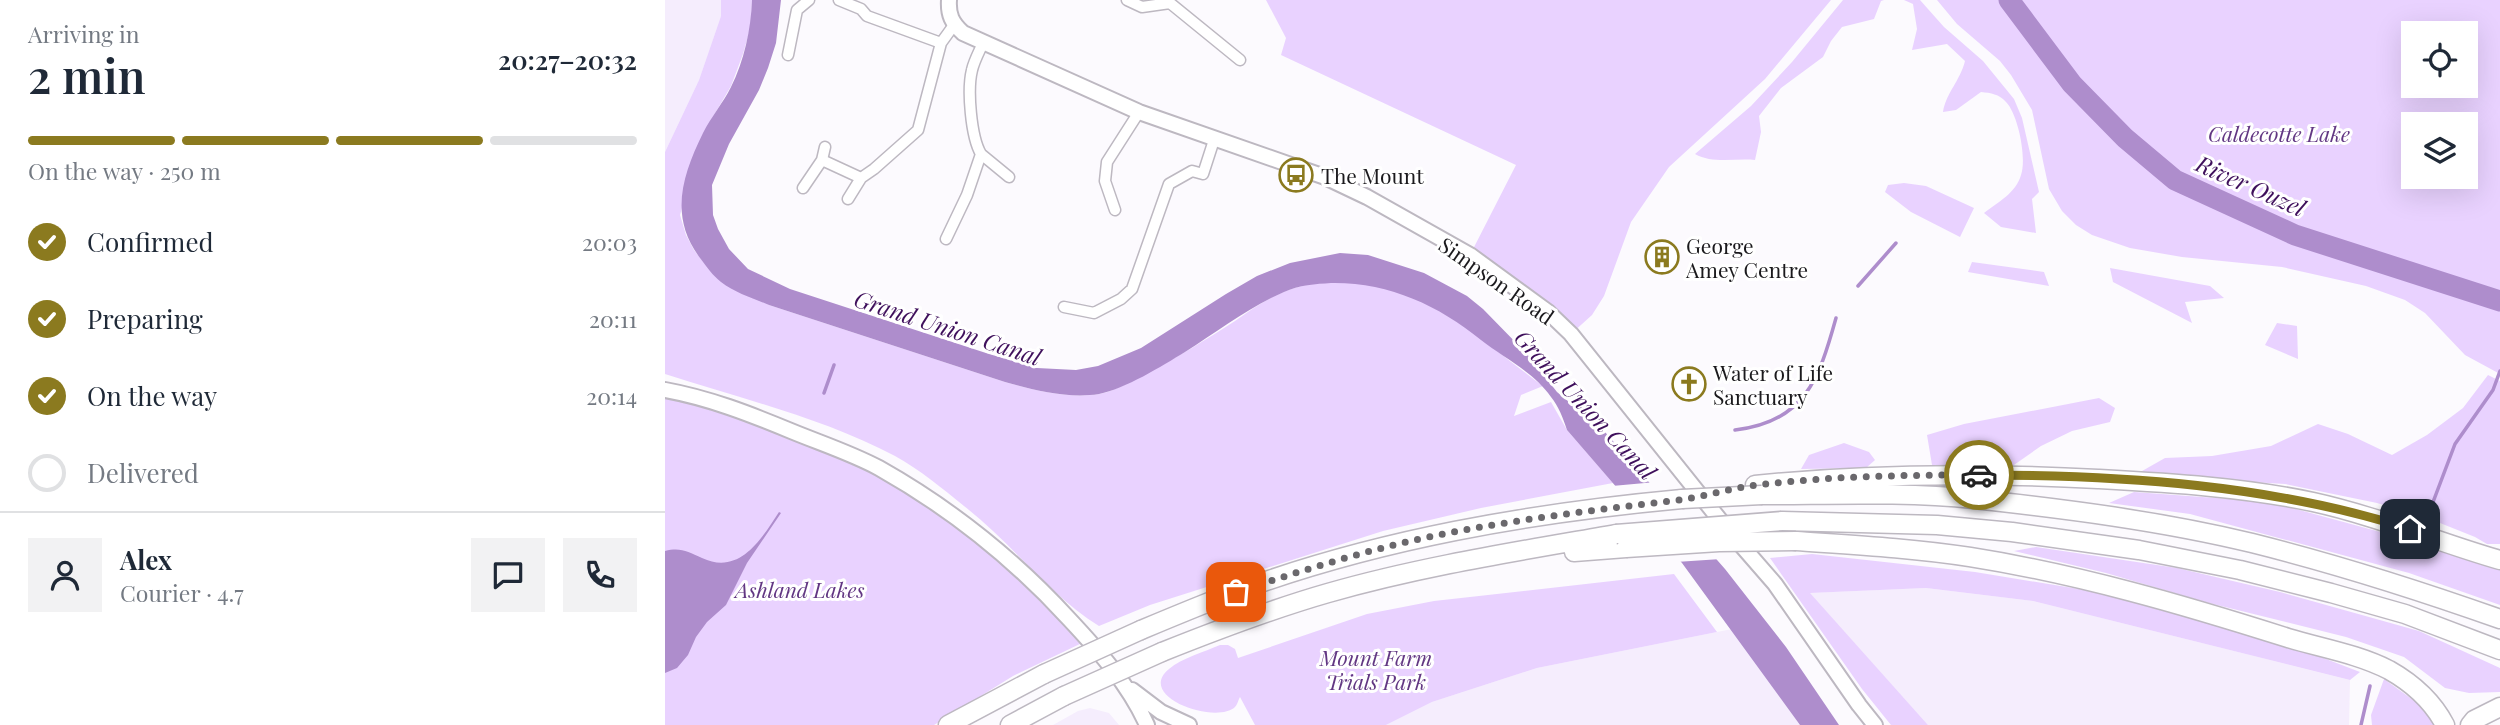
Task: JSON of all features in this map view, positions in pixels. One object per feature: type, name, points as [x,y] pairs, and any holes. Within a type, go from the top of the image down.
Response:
[{"type":"highway","points":[[948,725],[1044,674],[1141,630],[1236,592],[1333,561],[1422,538],[1597,508],[1894,475],[2011,475],[2201,485],[2313,502],[2388,522],[2500,560]]},
{"type":"highway","points":[[1758,490],[1972,499],[2129,519],[2249,542],[2341,566],[2500,619]]},
{"type":"highway","points":[[1010,725],[1064,696],[1162,652],[1252,616],[1330,592],[1482,557],[1782,521],[1937,524],[2139,550],[2240,570],[2330,593],[2405,614],[2495,647]]},
{"type":"highway","points":[[1621,541],[1796,541],[1889,547],[1971,557],[2064,576],[2196,608],[2358,658],[2389,671],[2419,691],[2445,725]]},
{"type":"highway","points":[[2470,725],[2474,720],[2500,707]]},
{"type":"street","points":[[788,55],[797,10],[809,0]]},
{"type":"street","points":[[839,0],[861,9],[867,16],[941,43]]},
{"type":"street","points":[[848,200],[861,178],[918,130],[941,43],[954,25],[948,11],[949,0]]},
{"type":"street","points":[[1127,0],[1142,7],[1171,1],[1240,60]]},
{"type":"street","name":"Simpson Road","points":[[954,25],[983,43],[1139,112],[1325,177],[1367,197],[1470,255],[1548,312],[1570,334],[1728,530],[1775,583],[1875,725]]},
{"type":"street","points":[[983,43],[972,70],[970,88],[975,144],[981,154],[1009,177]]},
{"type":"street","points":[[1115,210],[1105,181],[1107,162],[1139,112]]},
{"type":"street","points":[[1064,307],[1094,313],[1121,299],[1132,289],[1169,184],[1192,171],[1203,174],[1215,139]]},
{"type":"street","points":[[803,188],[822,160],[825,147]]},
{"type":"street","points":[[946,239],[968,195],[981,154]]},
{"type":"street","points":[[822,160],[861,178]]},
{"type":"street","points":[[665,390],[689,394],[747,413],[842,452],[877,467],[944,508],[1000,551],[1087,637],[1125,685],[1147,725]]},
{"type":"street","points":[[1125,685],[1161,712],[1189,725]]},
{"type":"shaded area","points":[[665,0],[721,0],[721,16],[699,80],[665,152]]},
{"type":"shaded area","points":[[752,0],[781,0],[776,43],[759,90],[729,144],[712,185],[713,215],[718,229],[729,249],[748,269],[790,289],[989,354],[1037,368],[1076,370],[1098,366],[1141,348],[1257,276],[1290,263],[1340,253],[1368,255],[1424,273],[1467,296],[1483,309],[1527,354],[1557,392],[1605,432],[1725,569],[1786,647],[1839,725],[1800,725],[1682,563],[1567,430],[1556,405],[1537,380],[1465,327],[1411,298],[1392,291],[1352,284],[1325,283],[1296,288],[1258,305],[1132,382],[1099,394],[1063,395],[1005,382],[769,305],[726,286],[710,271],[690,243],[684,227],[682,196],[689,165],[696,149],[740,67]]},
{"type":"shaded area","points":[[779,512],[781,513],[747,563],[726,605],[707,622],[688,655],[677,668],[665,673],[665,551],[680,550],[716,562],[728,562],[748,552]]},
{"type":"shaded area","points":[[1926,588],[2033,601],[2350,680],[2349,725],[1928,725],[1809,593]]},
{"type":"shaded area","points":[[1732,629],[1800,725],[1386,725],[1432,702],[1537,668]]},
{"type":"shaded area","points":[[1090,708],[1109,713],[1119,725],[1053,725],[1078,711]]},
{"type":"green space","points":[[721,0],[752,0],[751,26],[731,86],[703,134],[680,215],[694,250],[709,269],[769,305],[1005,382],[1051,393],[1087,395],[1105,393],[1130,382],[1286,291],[1333,282],[1380,287],[1425,303],[1446,315],[1543,386],[1521,395],[1514,416],[1551,402],[1567,430],[1613,483],[1481,508],[1383,531],[1150,605],[1099,626],[1063,599],[981,520],[904,461],[811,420],[665,374],[665,152],[699,80],[721,16]]},
{"type":"green space","points":[[1266,0],[1831,0],[1765,79],[1669,167],[1631,222],[1604,296],[1592,315],[1571,334],[1470,255],[1516,165],[1281,55],[1286,38]]},
{"type":"green space","points":[[1843,0],[1884,0],[1881,1],[1874,19],[1842,27],[1823,57],[1781,88],[1759,116],[1761,132],[1755,160],[1716,160],[1695,154],[1751,106],[1792,62]]},
{"type":"green space","points":[[1904,0],[1920,0],[1944,27],[1983,61],[2014,99],[2022,118],[2039,192],[2032,199],[2036,233],[2001,227],[1984,213],[2011,192],[2019,181],[2023,167],[2018,126],[2010,108],[1998,96],[1981,92],[1956,110],[1943,112],[1965,61],[1947,44],[1912,50],[1917,29],[1913,4]]},
{"type":"green space","name":"Caldecotte Lake","points":[[1937,0],[2500,0],[2500,374],[2465,355],[2425,313],[2405,300],[2366,286],[2282,267],[2182,257],[2130,248],[2092,235],[2076,225],[2062,211],[2049,189],[2032,110],[2000,61],[1957,24]]},
{"type":"green space","points":[[1904,183],[1926,186],[1974,208],[1960,237],[1911,212],[1885,192],[1888,185]]},
{"type":"green space","points":[[1972,262],[2044,272],[2049,286],[1968,272]]},
{"type":"green space","points":[[2110,268],[2210,286],[2224,298],[2185,302],[2192,323],[2113,282]]},
{"type":"green space","points":[[2277,323],[2297,326],[2298,359],[2265,345]]},
{"type":"green space","points":[[2488,375],[2500,381],[2500,544],[2487,544],[2435,521],[2377,503],[2285,484],[2135,475],[2165,458],[2212,456],[2271,446],[2318,424],[2348,434],[2392,455],[2427,435],[2463,408]]},
{"type":"green space","name":"Ashland Lakes","points":[[665,397],[749,419],[841,456],[918,499],[997,558],[1082,643],[1013,676],[934,725],[665,725]]},
{"type":"green space","points":[[2099,398],[2115,408],[2110,422],[2072,431],[2041,446],[2011,467],[1932,465],[1927,435],[1964,424]]},
{"type":"green space","points":[[1844,443],[1869,452],[1875,460],[1866,468],[1801,469],[1809,455]]},
{"type":"green space","points":[[2134,492],[2270,502],[2443,549],[2500,569],[2500,605],[2409,573],[2190,514],[2109,503]]},
{"type":"green space","points":[[2036,547],[2177,568],[2280,592],[2419,631],[2500,668],[2500,692],[2469,693],[2445,688],[2404,657],[2346,637],[2014,551]]},
{"type":"green space","points":[[1812,554],[1975,572],[2091,591],[2247,634],[2360,672],[2350,680],[2033,601],[1926,588],[1810,593],[1928,725],[1891,725],[1862,689],[1770,558]]},
{"type":"green space","name":"Mount Farm Trials Park","points":[[1674,574],[1717,632],[1537,668],[1432,702],[1386,725],[1255,725],[1240,697],[1235,707],[1225,712],[1212,713],[1182,705],[1162,689],[1161,679],[1174,665],[1220,645],[1235,649],[1238,658],[1367,614],[1434,601]]},
{"type":"green space","points":[[2384,679],[2420,705],[2434,725],[2372,725],[2371,715]]},
{"type":"pier","points":[[1656,482],[1721,559],[1676,562],[1612,486]]},
{"type":"waterway","name":"River Ouzel","points":[[2009,0],[2072,84],[2125,138],[2175,180],[2295,235],[2500,301]]},
{"type":"waterway","points":[[1858,286],[1896,243]]},
{"type":"waterway","points":[[1735,430],[1778,418],[1805,394],[1823,360],[1836,318]]},
{"type":"waterway","points":[[824,393],[834,365]]},
{"type":"waterway","points":[[2430,510],[2455,444],[2493,390],[2500,371]]},
{"type":"waterway","points":[[2361,725],[2370,686]]},
{"type":"way so far","points":[[1236,592],[1333,561],[1422,538],[1519,520],[1806,480],[1894,475],[1979,475]]},
{"type":"place","name":"The Mount","points":[[1296,175]]},
{"type":"place","name":"George Amey Centre","points":[[1662,257]]},
{"type":"place","name":"Water of Life Sanctuary","points":[[1689,384]]},
{"type":"route","points":[[1979,475],[2201,485],[2313,502],[2410,529]]},
{"type":"water label","name":"Grand Union Canal","points":[[948,327]]},
{"type":"water label","name":"Grand Union Canal","points":[[1586,404]]}]
